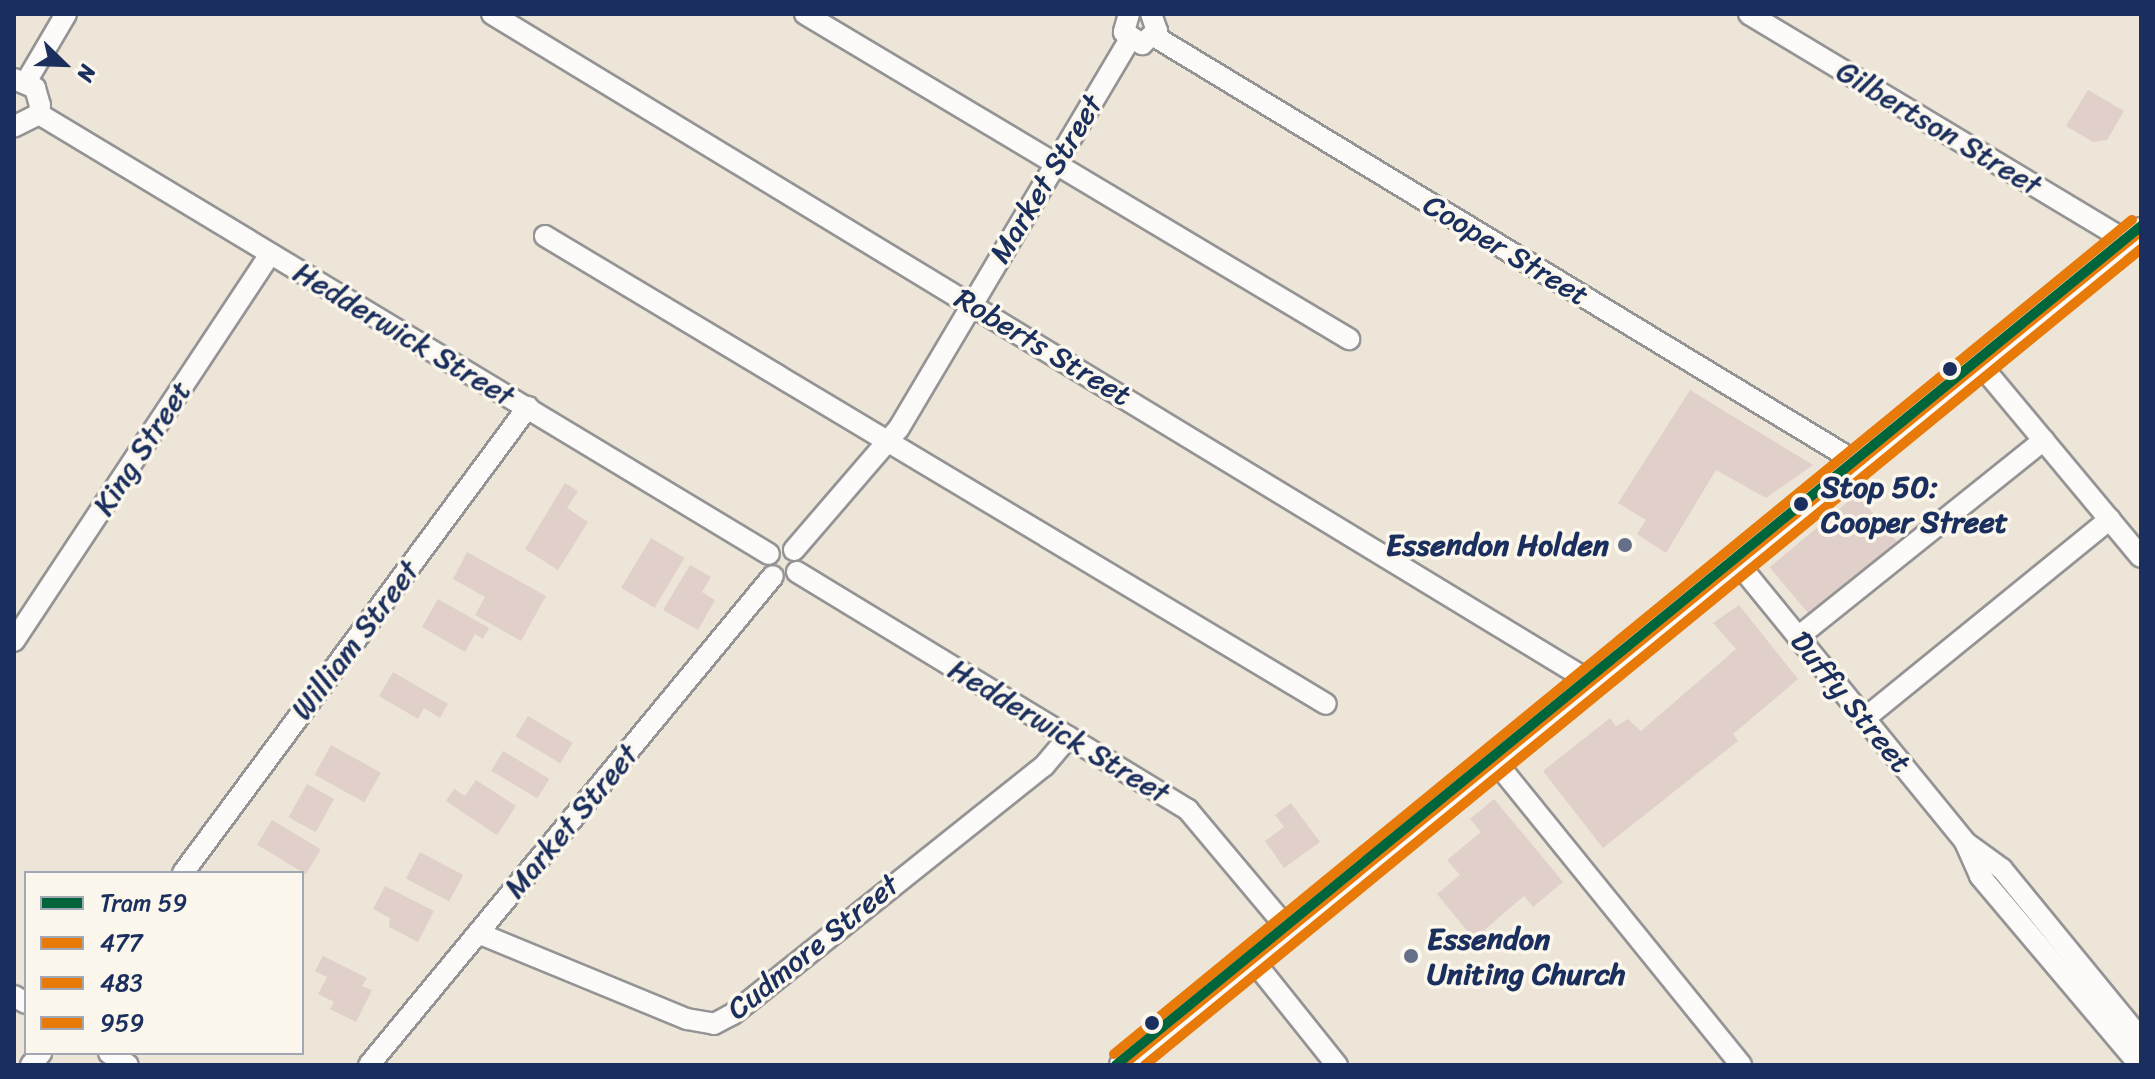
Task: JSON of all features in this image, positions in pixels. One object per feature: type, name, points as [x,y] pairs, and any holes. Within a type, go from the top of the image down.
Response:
[{"type":"main road","points":[[1123,1065],[2135,237]]},
{"type":"street","points":[[14,127],[39,114],[39,97],[20,80],[66,14]]},
{"type":"street","name":"Roberts Street","points":[[492,14],[1591,682]]},
{"type":"street","points":[[805,14],[1349,339]]},
{"type":"street","points":[[1124,16],[1124,32],[1129,40],[1142,44],[1154,36],[1157,25],[1151,14]]},
{"type":"street","name":"Gilbertson Street","points":[[1749,14],[2135,237]]},
{"type":"street","name":"Cooper Street","points":[[1154,36],[1858,463]]},
{"type":"street","name":"Market Street","points":[[794,550],[888,443],[1129,40]]},
{"type":"street","name":"Hedderwick Street","points":[[39,114],[769,554]]},
{"type":"street","points":[[545,236],[1326,704]]},
{"type":"street","name":"King Street","points":[[14,641],[270,254]]},
{"type":"street","points":[[1980,364],[2141,557]]},
{"type":"street","name":"William Street","points":[[184,871],[528,407]]},
{"type":"street","points":[[1798,637],[2044,440]]},
{"type":"street","points":[[1864,719],[2110,519]]},
{"type":"street","points":[[781,546],[794,550],[797,572],[783,580],[773,576],[769,554],[781,546]]},
{"type":"street","name":"Duffy Street","points":[[1737,562],[1965,842],[1980,876],[2120,1029],[2140,1065]]},
{"type":"street","name":"Hedderwick Street","points":[[797,572],[1200,819],[1288,929]]},
{"type":"street","name":"Market Street","points":[[369,1065],[773,576]]},
{"type":"street","name":"Cudmore Street","points":[[478,933],[687,1019],[714,1024],[733,1014],[1044,766],[1068,737]]},
{"type":"street","points":[[1495,761],[1741,1065]]},
{"type":"street","points":[[1252,959],[1337,1065]]},
{"type":"street","name":"Duffy Street","points":[[2120,1029],[2141,1039]]},
{"type":"building","points":[[2088,90],[2124,111],[2107,140],[2093,142],[2066,126]]},
{"type":"building","points":[[1690,390],[1813,465],[1766,498],[1716,470],[1666,553],[1637,534],[1646,520],[1618,503]]},
{"type":"building","points":[[565,483],[578,491],[567,508],[588,522],[558,570],[525,549]]},
{"type":"building","points":[[1857,494],[1897,541],[1810,615],[1770,567]]},
{"type":"building","points":[[651,538],[684,558],[655,608],[621,588]]},
{"type":"building","points":[[467,552],[546,596],[521,641],[475,615],[485,597],[453,579]]},
{"type":"building","points":[[690,565],[711,577],[702,592],[715,600],[698,630],[663,610]]},
{"type":"building","points":[[438,599],[489,628],[483,639],[475,634],[465,652],[422,627]]},
{"type":"building","points":[[1739,605],[1798,679],[1733,734],[1738,741],[1603,848],[1543,771],[1610,718],[1616,726],[1628,719],[1641,731],[1736,649],[1713,623]]},
{"type":"building","points":[[393,672],[448,704],[440,718],[424,708],[418,719],[379,696]]},
{"type":"building","points":[[528,716],[573,743],[560,763],[516,737]]},
{"type":"building","points":[[331,745],[381,773],[364,802],[315,775]]},
{"type":"building","points":[[503,751],[549,779],[537,799],[491,771]]},
{"type":"building","points":[[476,780],[516,806],[497,835],[446,801],[454,789],[465,796]]},
{"type":"building","points":[[307,784],[334,799],[316,832],[289,817]]},
{"type":"building","points":[[1494,799],[1563,882],[1533,907],[1524,896],[1474,939],[1437,894],[1460,875],[1447,860],[1481,832],[1470,819]]},
{"type":"building","points":[[1291,803],[1320,842],[1284,868],[1265,841],[1284,827],[1275,815]]},
{"type":"building","points":[[272,820],[321,849],[306,874],[257,845]]},
{"type":"building","points":[[420,852],[463,875],[449,901],[406,878]]},
{"type":"building","points":[[385,886],[434,911],[418,942],[389,927],[390,918],[373,909]]},
{"type":"building","points":[[323,956],[367,978],[362,986],[372,990],[356,1022],[330,1009],[334,1002],[318,994],[327,977],[315,971]]},
{"type":"tram line","name":"59","points":[[1116,1065],[2141,226]]},
{"type":"transit line","name":"959","points":[[1114,1054],[2132,220]]},
{"type":"transit line","name":"477","points":[[1123,1065],[2141,231]]},
{"type":"transit line","name":"483","points":[[1145,1065],[2141,249]]},
{"type":"place","name":"Stop 50: Cooper Street","points":[[1801,504]]},
{"type":"place","name":"Essendon Holden","points":[[1625,545]]},
{"type":"place","name":"Essendon Uniting Church","points":[[1411,956]]}]
